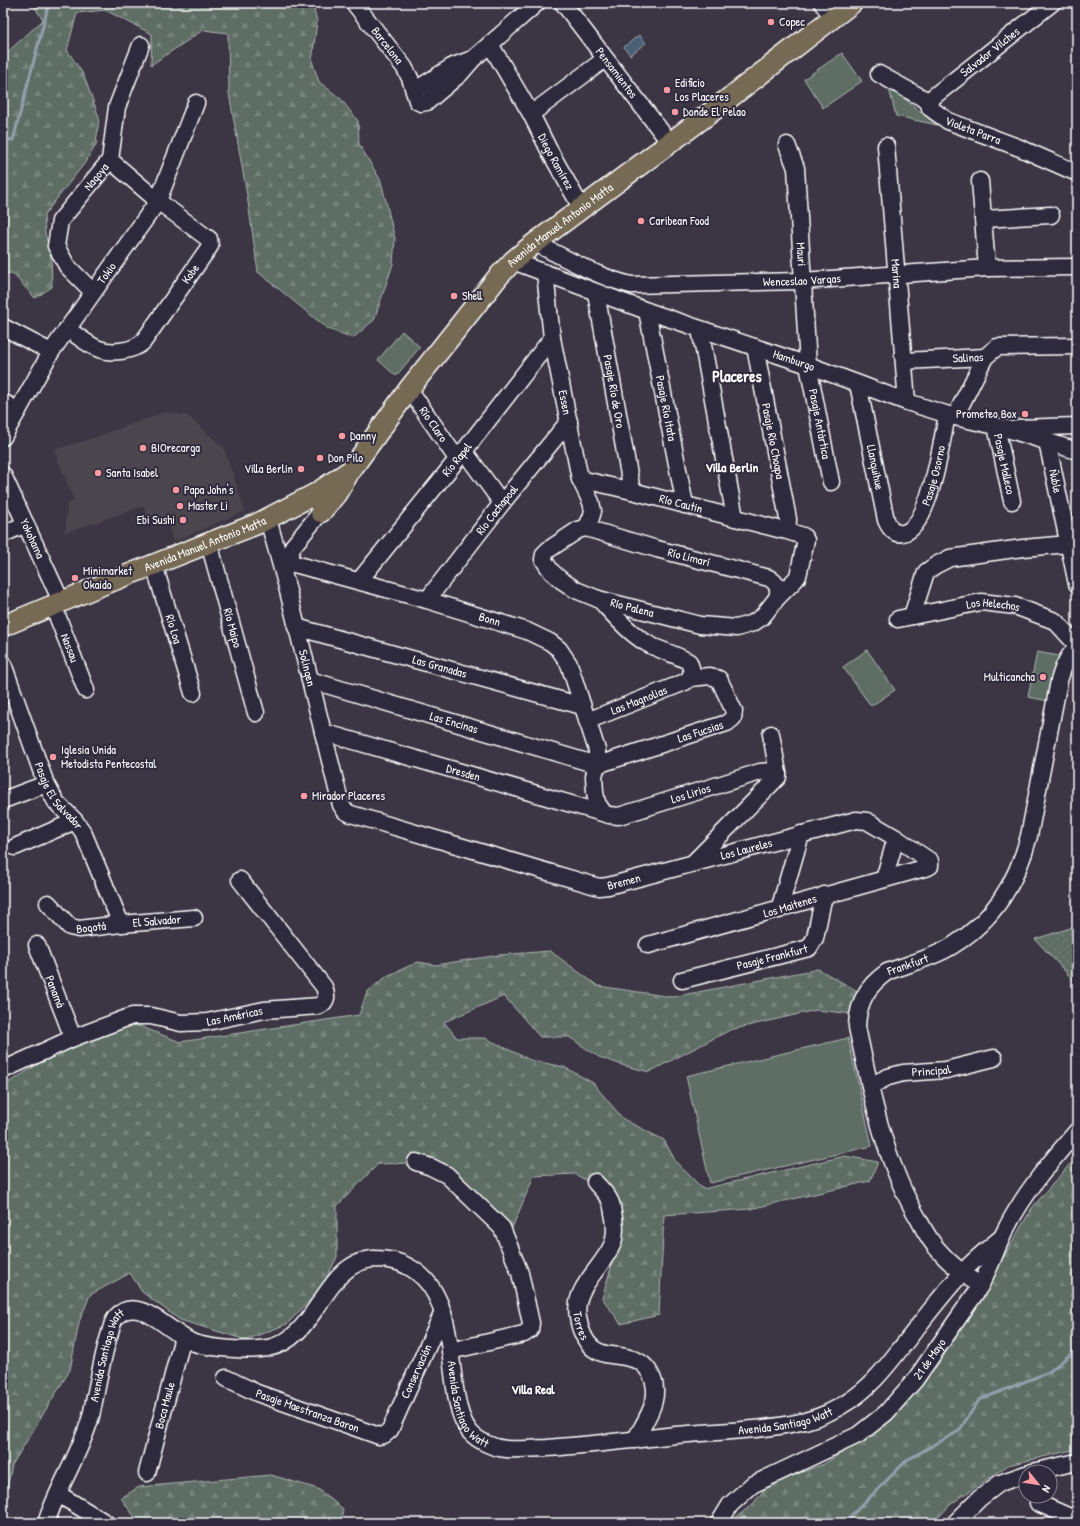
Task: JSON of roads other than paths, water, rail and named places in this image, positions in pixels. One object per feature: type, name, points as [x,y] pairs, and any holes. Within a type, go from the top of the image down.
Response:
[{"type":"main road","name":"Avenida Manuel Antonio Matta","points":[[3,626],[268,518],[318,503],[351,470],[409,390],[498,277],[513,261],[670,142],[827,10],[852,3]]},
{"type":"street","name":"Barcelona","points":[[354,3],[404,67],[410,78],[417,101],[421,103],[427,102],[460,74],[473,59],[490,44]]},
{"type":"street","points":[[490,44],[537,3]]},
{"type":"street","name":"Pensamientos","points":[[563,3],[670,142]]},
{"type":"street","name":"Salvador Vilches","points":[[928,102],[1052,3]]},
{"type":"street","name":"Diego Ramírez","points":[[490,44],[531,114],[582,209]]},
{"type":"street","name":"Nagoya","points":[[93,292],[67,266],[56,246],[60,221],[110,160],[117,107],[141,45]]},
{"type":"street","points":[[531,114],[605,59]]},
{"type":"street","name":"Violeta Parra","points":[[879,74],[928,102],[930,108],[948,121],[1020,148],[1077,173]]},
{"type":"street","name":"Tokio","points":[[3,437],[67,329],[158,201],[196,103]]},
{"type":"street","name":"Mauri","points":[[787,145],[796,168],[808,365]]},
{"type":"street","name":"Marina","points":[[886,146],[907,402]]},
{"type":"street","name":"Kobe","points":[[67,329],[96,348],[104,351],[121,351],[134,348],[144,342],[208,249],[210,243],[206,237],[158,201],[110,160]]},
{"type":"street","points":[[980,181],[987,268]]},
{"type":"street","points":[[983,219],[1051,215]]},
{"type":"street","name":"Wenceslao Vargas","points":[[535,243],[594,272],[631,285],[802,281],[987,268],[1077,267]]},
{"type":"street","name":"Hamburgo","points":[[513,261],[646,311],[808,365],[907,402],[951,416],[1000,427],[1077,451]]},
{"type":"street","name":"Essen","points":[[545,273],[552,338],[580,479],[591,502],[593,511],[586,528]]},
{"type":"street","name":"Pasaje Río de Oro","points":[[596,293],[632,491]]},
{"type":"street","name":"Pasaje Río Itata","points":[[646,311],[685,505]]},
{"type":"street","points":[[3,327],[52,352]]},
{"type":"street","points":[[700,329],[735,518]]},
{"type":"street","name":"Río Rapel","points":[[359,581],[552,338]]},
{"type":"street","name":"Salinas","points":[[904,361],[985,357],[996,347],[1077,346]]},
{"type":"street","name":"Pasaje Río Choapa","points":[[755,348],[788,519],[788,525],[783,530]]},
{"type":"street","name":"Pasaje Osorno","points":[[910,532],[919,520],[934,484],[951,416],[985,357]]},
{"type":"street","name":"Pasaje Antártica","points":[[808,365],[831,482]]},
{"type":"street","name":"Llanquihue","points":[[858,384],[886,520],[893,532],[901,534],[910,532]]},
{"type":"street","name":"Río Claro","points":[[409,390],[460,455],[502,503]]},
{"type":"street","points":[[3,402],[18,411]]},
{"type":"street","name":"Río Cachapoal","points":[[427,600],[502,503],[569,421]]},
{"type":"street","points":[[1000,427],[1077,426]]},
{"type":"street","name":"Pasaje Malleco","points":[[1000,427],[1012,501]]},
{"type":"street","name":"Ñuble","points":[[1047,441],[1058,522],[1069,544],[1077,584]]},
{"type":"street","name":"Yokohama","points":[[3,475],[26,524],[57,603]]},
{"type":"street","name":"Río Cautin","points":[[580,479],[783,530]]},
{"type":"street","name":"Avenida Manuel Antonio Matta","points":[[283,566],[318,503]]},
{"type":"street","name":"Solingen","points":[[268,518],[283,566],[296,627],[341,805],[345,811],[351,814]]},
{"type":"street","points":[[3,534],[26,524]]},
{"type":"street","name":"Río Palena","points":[[586,528],[578,530],[548,550],[544,554],[543,559],[550,571],[576,590],[598,599],[700,626],[737,628],[753,623],[762,617],[798,576],[806,540],[803,536],[783,530]]},
{"type":"street","name":"Río Limarí","points":[[586,528],[657,549],[769,578],[776,582],[778,587],[778,598]]},
{"type":"street","points":[[274,540],[283,546],[293,546]]},
{"type":"street","name":"Río Maipo","points":[[209,543],[256,713]]},
{"type":"street","name":"Los Helechos","points":[[1069,544],[1023,548],[950,558],[926,572],[905,618],[981,602],[1015,606],[1054,621],[1077,646]]},
{"type":"street","name":"Río Loa","points":[[154,565],[193,693]]},
{"type":"street","name":"Bonn","points":[[283,566],[359,581],[427,600],[527,631],[550,642],[559,649],[569,664],[597,750],[595,792],[597,803],[604,813]]},
{"type":"street","points":[[598,599],[628,629],[645,642],[651,646],[681,657],[689,662],[692,672],[690,678]]},
{"type":"street","name":"Nassau","points":[[57,603],[86,690]]},
{"type":"street","name":"Las Granadas","points":[[296,627],[582,706]]},
{"type":"street","name":"Frankfurt","points":[[980,1286],[962,1273],[941,1254],[931,1242],[910,1205],[889,1154],[877,1116],[857,1027],[860,1005],[870,987],[878,978],[887,972],[952,946],[992,912],[1010,888],[1024,855],[1029,836],[1059,681],[1064,663],[1077,646]]},
{"type":"street","name":"Pasaje El Salvador","points":[[3,664],[46,784],[56,802],[75,821],[83,832],[121,924]]},
{"type":"street","name":"Las Fucsias","points":[[596,771],[728,723],[733,718],[734,710],[719,679],[710,676],[690,678]]},
{"type":"street","name":"Las Magnolias","points":[[587,721],[685,682],[690,678]]},
{"type":"street","name":"Las Encinas","points":[[310,680],[596,771]]},
{"type":"street","name":"Dresden","points":[[323,732],[585,809],[604,813]]},
{"type":"street","points":[[692,864],[778,777],[771,734]]},
{"type":"street","name":"Bonn","points":[[585,809],[596,771]]},
{"type":"street","name":"Los Lirios","points":[[604,813],[609,816],[619,816],[760,772],[772,771],[778,773]]},
{"type":"street","points":[[3,800],[46,784]]},
{"type":"street","name":"Bremen","points":[[351,814],[599,887],[692,864]]},
{"type":"street","name":"Los Laureles","points":[[692,864],[856,820],[867,821],[896,838],[929,859],[931,864]]},
{"type":"street","points":[[15,847],[75,821]]},
{"type":"street","points":[[779,910],[801,834]]},
{"type":"street","points":[[884,879],[896,838]]},
{"type":"street","name":"Los Maitenes","points":[[648,945],[779,910],[824,895],[928,867],[931,864]]},
{"type":"street","name":"Las Américas","points":[[3,1070],[73,1038],[132,1016],[151,1016],[181,1023],[207,1022],[264,1010],[320,1006],[325,1003],[327,997],[324,987],[240,880]]},
{"type":"street","name":"Pasaje Frankfurt","points":[[682,980],[809,948],[815,938],[824,895]]},
{"type":"street","name":"Bogotá","points":[[48,903],[70,927],[78,929],[121,924]]},
{"type":"street","name":"El Salvador","points":[[121,924],[194,918]]},
{"type":"street","name":"Panamá","points":[[37,945],[73,1038]]},
{"type":"street","name":"Principal","points":[[870,1086],[888,1077],[903,1073],[946,1070],[994,1058]]},
{"type":"street","name":"21 de Mayo","points":[[719,1523],[730,1505],[752,1485],[858,1435],[886,1413],[915,1380],[980,1286],[1002,1237],[1015,1213],[1043,1170],[1077,1131]]},
{"type":"street","points":[[416,1162],[447,1175],[502,1228],[520,1273],[531,1323],[530,1330],[524,1334],[450,1351]]},
{"type":"street","name":"Torres","points":[[595,1182],[610,1201],[615,1220],[614,1242],[578,1299],[576,1309],[578,1319],[587,1342],[593,1349],[605,1355],[627,1357],[638,1360],[645,1366],[654,1380],[656,1392],[654,1404],[650,1415],[635,1440]]},
{"type":"street","name":"Avenida Santiago Watt","points":[[46,1523],[78,1451],[90,1419],[112,1325],[117,1316],[125,1311],[143,1311],[152,1315],[189,1342],[240,1349],[264,1349],[277,1346],[289,1340],[304,1326],[339,1277],[355,1264],[369,1259],[388,1259],[406,1265],[423,1276],[435,1290],[443,1312],[459,1411],[471,1434],[488,1444],[506,1449],[635,1440],[753,1429],[805,1421],[838,1408],[851,1400],[876,1378],[962,1273],[1002,1237]]},
{"type":"street","name":"Conservación","points":[[390,1430],[443,1312]]},
{"type":"street","name":"Boca Maule","points":[[147,1473],[183,1338]]},
{"type":"street","name":"Pasaje Maestranza Baron","points":[[226,1378],[257,1393],[379,1436],[384,1435],[390,1430]]},
{"type":"street","name":"Torres","points":[[650,1415],[652,1438]]},
{"type":"street","points":[[1058,1466],[1077,1462]]},
{"type":"street","points":[[955,1523],[980,1498],[1000,1483],[1018,1477]]},
{"type":"street","points":[[58,1494],[106,1523]]},
{"type":"street","points":[[1040,1504],[1077,1520]]},
{"type":"water","points":[[639,35],[646,43],[630,55],[624,47]]},
{"type":"waterway","points":[[3,139],[13,140],[49,3]]},
{"type":"waterway","points":[[844,1523],[907,1460],[959,1431],[979,1400],[1049,1372],[1077,1349]]},
{"type":"place","name":"Copec","points":[[771,22]]},
{"type":"place","name":"Edificio Los Placeres","points":[[667,90]]},
{"type":"place","name":"Donde El Pelao","points":[[675,112]]},
{"type":"place","name":"Caribean Food","points":[[641,221]]},
{"type":"place","name":"Shell","points":[[454,296]]},
{"type":"place","name":"Prometeo Box","points":[[1025,414]]},
{"type":"place","name":"Danny","points":[[342,436]]},
{"type":"place","name":"BIOrecarga","points":[[143,448]]},
{"type":"place","name":"Don Pilo","points":[[320,458]]},
{"type":"place","name":"Villa Berlín","points":[[301,469]]},
{"type":"place","name":"Santa Isabel","points":[[98,473]]},
{"type":"place","name":"Papa John's","points":[[176,490]]},
{"type":"place","name":"Master Li","points":[[180,506]]},
{"type":"place","name":"Ebi Sushi","points":[[183,520]]},
{"type":"place","name":"Minimarket Okaido","points":[[75,578]]},
{"type":"place","name":"Multicancha","points":[[1043,677]]},
{"type":"place","name":"Iglesia Unida Metodista Pentecostal","points":[[53,757]]},
{"type":"place","name":"Mirador Placeres","points":[[304,796]]},
{"type":"district","name":"Placeres","points":[[737,376]]},
{"type":"district","name":"Villa Berlín","points":[[732,467]]},
{"type":"district","name":"Villa Real","points":[[533,1389]]}]
